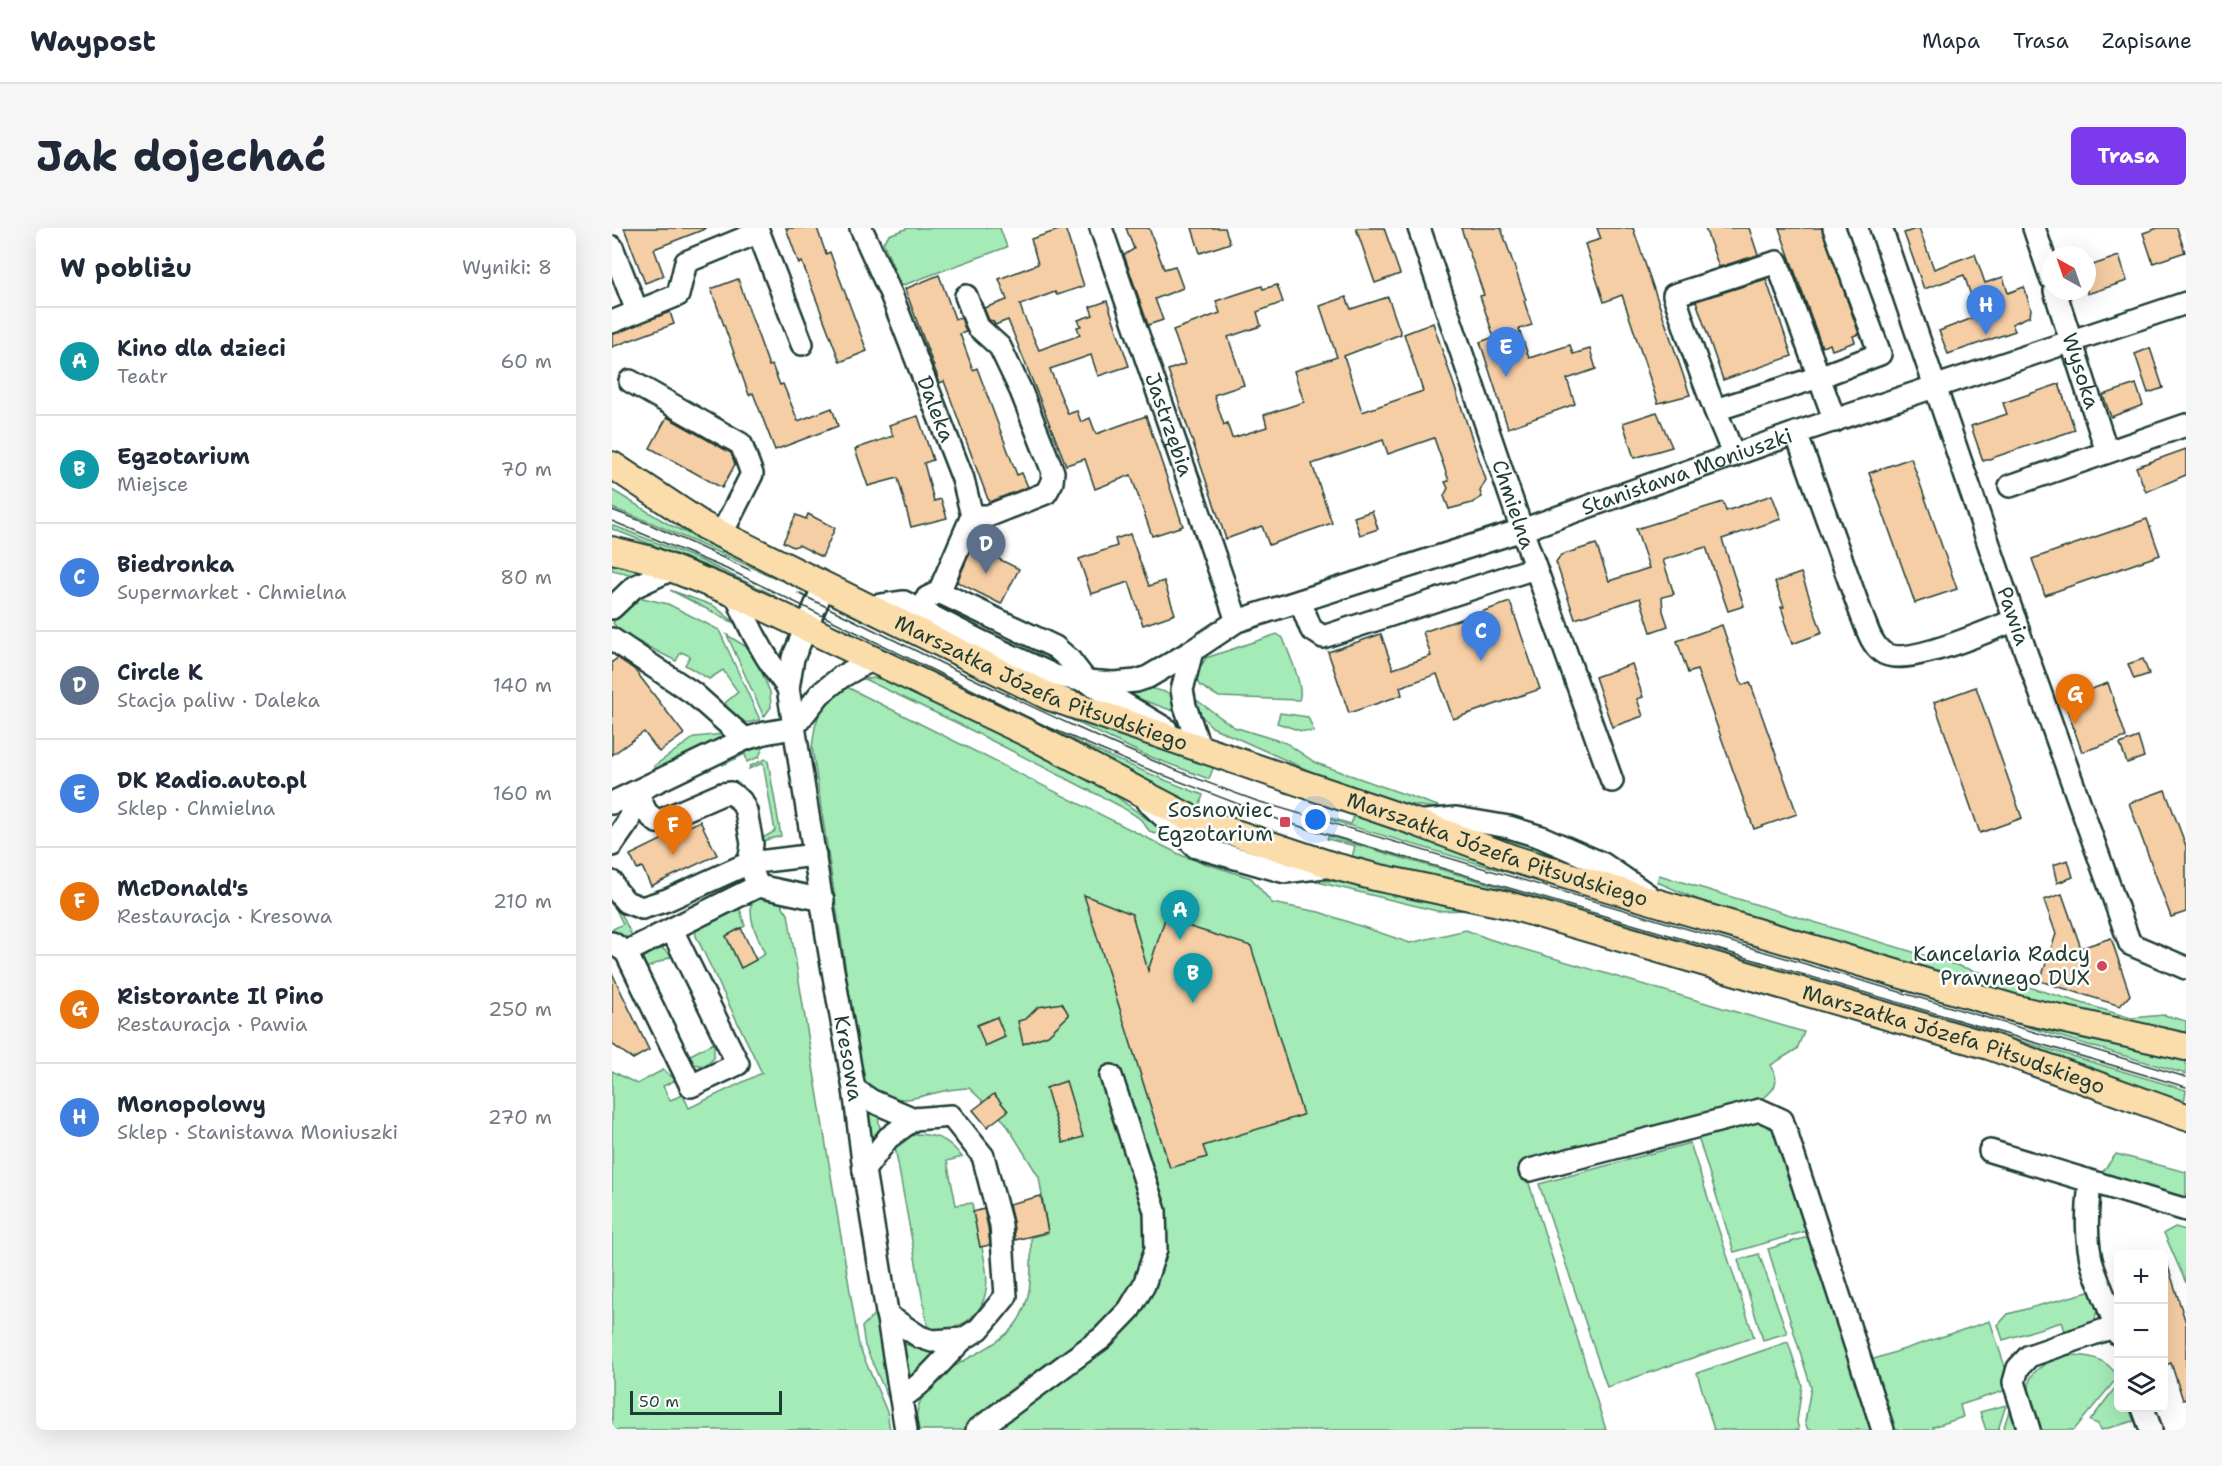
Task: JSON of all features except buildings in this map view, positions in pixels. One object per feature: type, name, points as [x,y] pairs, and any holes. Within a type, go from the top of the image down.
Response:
[{"type":"main road","name":"Marszałka Józefa Piłsudskiego","points":[[612,465],[704,526],[1050,696],[1415,822],[1514,859],[2017,1009],[2186,1047]]},
{"type":"main road","name":"Marszałka Józefa Piłsudskiego","points":[[612,549],[648,559],[736,594],[1027,733],[1190,818],[1334,866],[1508,905],[1989,1046],[2186,1117]]},
{"type":"street","name":"Daleka","points":[[861,228],[891,294],[963,479],[972,516]]},
{"type":"street","name":"Jastrzębia","points":[[1101,228],[1237,621]]},
{"type":"street","name":"Chmielna","points":[[1419,228],[1535,568],[1612,781]]},
{"type":"street","points":[[1715,410],[1819,377],[1880,354],[1834,228]]},
{"type":"street","name":"Pawia","points":[[1881,228],[2015,620],[2130,944],[2186,968]]},
{"type":"street","points":[[2034,228],[2042,252]]},
{"type":"street","points":[[612,321],[678,295],[686,262],[757,230],[802,344]]},
{"type":"street","points":[[612,247],[637,311]]},
{"type":"street","points":[[1733,456],[1725,429],[1715,410],[1674,296],[1714,281],[1776,262],[1835,421]]},
{"type":"street","points":[[868,607],[925,599],[939,592],[972,516],[988,516],[1047,493],[1052,482],[1053,472],[1021,391],[1000,347],[978,327],[966,296]]},
{"type":"street","name":"Wysoka","points":[[2058,300],[2107,452]]},
{"type":"street","name":"Stanisława Moniuszki","points":[[904,602],[1054,676],[1086,681],[1125,683],[1136,681],[1148,677],[1192,651],[1237,621],[1522,530],[1796,433],[2186,303]]},
{"type":"street","points":[[630,381],[741,444],[752,474],[722,535]]},
{"type":"street","points":[[2010,486],[2186,424]]},
{"type":"street","points":[[1796,433],[1862,616],[1873,643],[1884,654],[1900,657],[1922,654],[2015,620]]},
{"type":"street","points":[[1300,601],[1311,629],[1323,638],[1535,568]]},
{"type":"street","points":[[612,608],[634,587],[672,569]]},
{"type":"street","points":[[788,688],[793,658],[824,586]]},
{"type":"street","points":[[939,592],[1055,647],[1069,659],[1086,681],[1200,749]]},
{"type":"street","points":[[736,594],[744,618],[769,662],[788,688]]},
{"type":"street","points":[[612,639],[693,693],[745,740]]},
{"type":"street","points":[[1192,651],[1182,690],[1200,749]]},
{"type":"street","points":[[612,802],[745,740],[765,733],[793,728],[820,694],[841,677],[873,659]]},
{"type":"street","name":"Kresowa","points":[[788,688],[829,948],[855,1089],[864,1170],[906,1430]]},
{"type":"street","points":[[614,838],[628,822],[637,792]]},
{"type":"street","points":[[637,792],[646,812],[657,822],[722,794],[731,793],[741,801],[749,822],[752,844],[749,862],[758,886]]},
{"type":"street","points":[[612,882],[626,902],[642,908],[667,900],[749,862],[815,855]]},
{"type":"street","points":[[672,930],[738,1064],[691,1086],[619,948],[672,930],[758,886],[822,900]]},
{"type":"street","points":[[977,1430],[1102,1338],[1129,1310],[1143,1285],[1156,1249],[1155,1211],[1111,1076]]},
{"type":"street","points":[[855,1089],[872,1101],[914,1119],[951,1116],[983,1156],[1001,1225],[1006,1296],[979,1329],[963,1339],[918,1388],[901,1398]]},
{"type":"street","points":[[1530,1170],[1760,1110],[1782,1119],[1883,1430]]},
{"type":"street","points":[[864,1170],[888,1138],[914,1119]]},
{"type":"street","points":[[1990,1151],[2186,1210]]},
{"type":"street","points":[[2090,1182],[2087,1218],[2088,1245],[2093,1266],[2114,1322]]},
{"type":"street","points":[[887,1315],[920,1337],[932,1341],[963,1339]]},
{"type":"street","points":[[2029,1430],[2014,1382],[2019,1368],[2029,1356],[2114,1331]]},
{"type":"street","points":[[2145,1412],[2151,1430]]},
{"type":"green space","points":[[908,228],[1000,228],[1007,247],[901,286],[883,242],[889,235]]},
{"type":"green space","points":[[612,490],[670,525],[779,577],[780,580],[652,523],[612,508]]},
{"type":"green space","points":[[612,525],[700,560],[774,595],[770,596],[711,568],[612,529]]},
{"type":"green space","points":[[612,562],[638,568],[639,573],[633,575],[612,570]]},
{"type":"green space","points":[[670,590],[714,606],[738,625]]},
{"type":"green space","points":[[638,597],[668,604],[719,630],[760,720],[746,723],[729,710],[725,703],[738,692],[723,670],[709,679],[685,665],[690,656],[681,652],[676,661],[621,633],[613,623],[620,609]]},
{"type":"green space","points":[[852,613],[1070,717],[1214,766],[1209,779],[1143,754],[849,614]]},
{"type":"green space","points":[[841,628],[1066,737],[1203,795],[1199,807],[843,632]]},
{"type":"green space","points":[[1277,634],[1283,638],[1295,670],[1300,687],[1299,700],[1219,697],[1199,685],[1195,675],[1206,658]]},
{"type":"green space","points":[[727,635],[753,651],[770,692],[771,707],[764,717]]},
{"type":"green space","points":[[876,678],[897,683],[1092,779],[1165,832],[1152,833],[1139,818],[1120,806],[957,723],[864,679]]},
{"type":"green space","points":[[843,685],[1185,857],[1251,878],[1272,903],[1319,912],[1410,943],[1466,930],[1489,939],[1804,1032],[1797,1049],[1771,1065],[1776,1078],[1775,1084],[1770,1093],[1754,1105],[1522,1161],[1606,1430],[919,1430],[917,1412],[922,1396],[932,1384],[944,1373],[1003,1337],[1014,1326],[1028,1295],[1031,1237],[1048,1233],[1039,1177],[1005,1122],[969,1088],[900,1099],[875,1090],[862,1077],[812,747],[822,705]]},
{"type":"green space","points":[[1143,686],[1173,694],[1176,709],[1173,711],[1115,690]]},
{"type":"green space","points":[[1191,696],[1234,727],[1286,743],[1316,763],[1449,810],[1406,804],[1350,789],[1212,727],[1196,709]]},
{"type":"green space","points":[[1280,713],[1308,717],[1314,732],[1301,731],[1277,723]]},
{"type":"green space","points":[[723,734],[724,739],[657,770],[654,768],[695,737]]},
{"type":"green space","points":[[756,747],[763,747],[759,757],[747,762],[745,754],[723,765],[722,763]]},
{"type":"green space","points":[[765,759],[768,761],[781,836],[762,841],[761,839],[775,831],[763,763],[749,769],[750,766]]},
{"type":"green space","points":[[1355,812],[2186,1059],[2186,1074],[1324,818],[1324,816],[1351,824]]},
{"type":"green space","points":[[1464,823],[1560,851],[1598,872],[1466,829]]},
{"type":"green space","points":[[1328,836],[2186,1090],[2184,1103],[1323,851],[1323,849],[1352,857],[1355,846],[1327,839]]},
{"type":"green space","points":[[1659,875],[2131,1018],[2164,1015],[2186,1021],[2186,1036],[2025,999],[1722,910],[1657,882]]},
{"type":"green space","points":[[1309,880],[1350,882],[1466,907],[1468,910],[1437,911]]},
{"type":"green space","points":[[612,894],[633,938],[623,941],[612,935],[613,929],[623,924],[612,901]]},
{"type":"green space","points":[[769,898],[779,901],[788,914],[859,1346],[887,1412],[890,1430],[612,1430],[612,1071],[637,1084],[663,1070],[676,1080],[663,1086],[670,1100],[683,1095],[689,1108],[762,1073],[696,936],[695,927],[732,908],[740,909],[745,926],[726,936],[741,968],[765,954],[754,928],[751,908],[752,900]]},
{"type":"green space","points":[[653,948],[663,949],[672,956],[643,970],[644,958]]},
{"type":"green space","points":[[714,1043],[714,1058],[706,1066],[693,1064],[686,1057]]},
{"type":"green space","points":[[867,1111],[878,1116],[881,1135],[870,1142]]},
{"type":"green space","points":[[1757,1122],[1766,1124],[1776,1132],[1810,1230],[1734,1252],[1698,1137]]},
{"type":"green space","points":[[919,1134],[943,1140],[962,1157],[947,1161],[956,1205],[972,1203],[986,1266],[985,1296],[979,1310],[967,1321],[953,1328],[928,1329],[894,1142],[903,1137]]},
{"type":"green space","points":[[1690,1143],[1754,1337],[1607,1387],[1539,1184]]},
{"type":"green space","points":[[2116,1154],[2186,1172],[2186,1202],[2098,1178]]},
{"type":"green space","points":[[2175,1227],[2186,1230],[2186,1283],[2164,1233]]},
{"type":"green space","points":[[1811,1236],[1873,1430],[1808,1430],[1805,1422],[1811,1387],[1768,1249]]},
{"type":"green space","points":[[1759,1254],[1787,1333],[1763,1340],[1738,1260]]},
{"type":"green space","points":[[2092,1291],[2097,1310],[2094,1323],[2067,1337],[2062,1322],[2003,1340],[1998,1325],[2008,1314]]},
{"type":"green space","points":[[876,1312],[892,1407],[865,1346],[862,1327]]},
{"type":"green space","points":[[1990,1321],[2007,1373],[2007,1390],[1960,1405],[1963,1417],[1933,1427],[1934,1430],[1893,1430],[1871,1360]]},
{"type":"green space","points":[[1788,1342],[1802,1385],[1797,1422],[1799,1430],[1714,1430],[1697,1373]]},
{"type":"green space","points":[[904,1344],[937,1353],[913,1378],[909,1379],[902,1348]]},
{"type":"green space","points":[[2068,1355],[2083,1356],[2097,1359],[2114,1371],[2114,1382],[2074,1430],[2039,1430],[2031,1402],[2030,1382],[2033,1374],[2040,1367]]},
{"type":"green space","points":[[2114,1389],[2114,1412],[2131,1412],[2134,1421],[2101,1430],[2098,1424],[2090,1421]]},
{"type":"green space","points":[[2006,1405],[1998,1430],[1986,1430],[1980,1412]]},
{"type":"green space","points":[[2011,1405],[2019,1430],[2003,1430]]},
{"type":"tram line","points":[[612,510],[649,524],[750,570]]},
{"type":"tram line","points":[[612,521],[736,573],[1046,726],[1132,763],[1285,822],[2186,1087]]},
{"type":"tram line","points":[[798,593],[1082,730],[1257,801],[2186,1077]]},
{"type":"place","name":"Monopolowy","points":[[1986,335]]},
{"type":"place","name":"DK Radio.auto.pl","points":[[1506,377]]},
{"type":"place","name":"Circle K","points":[[986,574]]},
{"type":"place","name":"Biedronka","points":[[1481,661]]},
{"type":"place","name":"Ristorante Il Pino","points":[[2075,724]]},
{"type":"place","name":"Sosnowiec Egzotarium","points":[[1285,822]]},
{"type":"place","name":"McDonald's","points":[[673,855]]},
{"type":"place","name":"Kino dla dzieci","points":[[1180,940]]},
{"type":"place","name":"Kancelaria Radcy Prawnego DUX","points":[[2102,966]]},
{"type":"place","name":"Egzotarium","points":[[1193,1003]]}]
